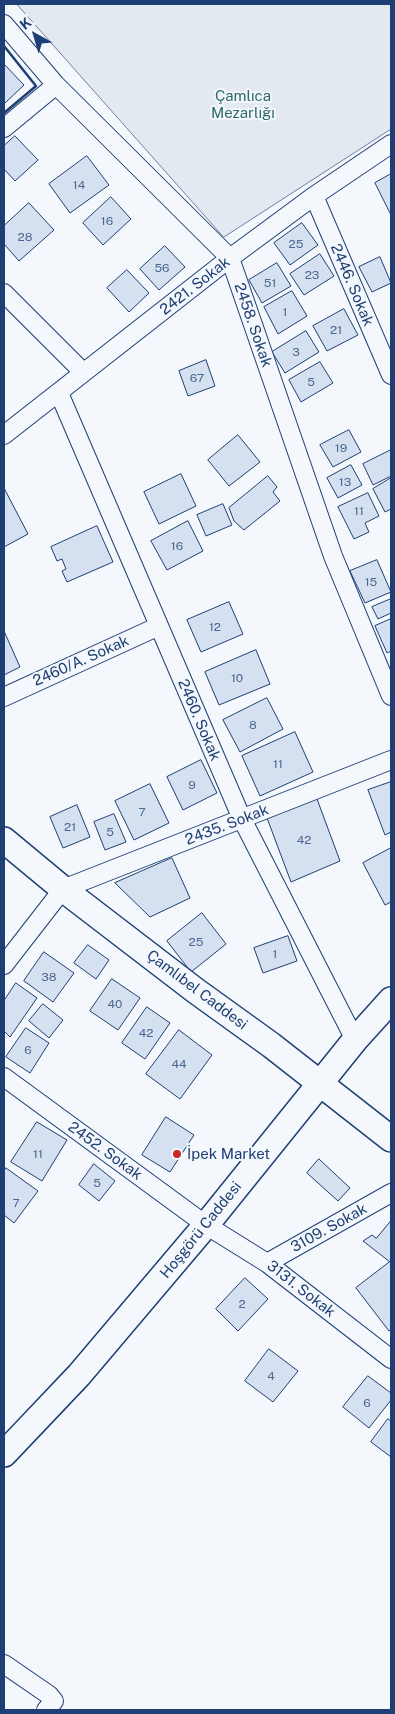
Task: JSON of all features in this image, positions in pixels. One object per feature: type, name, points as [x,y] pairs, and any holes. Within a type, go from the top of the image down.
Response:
[{"type":"street","name":"2458. Sokak","points":[[4,24],[56,85],[230,258],[333,556],[391,696]]},
{"type":"street","points":[[4,128],[56,85]]},
{"type":"street","name":"2421. Sokak","points":[[4,435],[230,258],[314,196],[391,144]]},
{"type":"street","name":"2446. Sokak","points":[[314,196],[391,375]]},
{"type":"street","points":[[4,293],[83,372]]},
{"type":"street","name":"2460. Sokak","points":[[59,393],[242,819],[355,1040]]},
{"type":"street","name":"2460/A. Sokak","points":[[4,697],[159,626]]},
{"type":"street","name":"2435. Sokak","points":[[63,889],[391,760]]},
{"type":"street","name":"Çamlıbel Caddesi","points":[[4,840],[63,889],[196,991],[271,1045],[391,1139]]},
{"type":"street","points":[[4,965],[63,889]]},
{"type":"street","name":"Hoşgörü Caddesi","points":[[4,1454],[80,1375],[206,1225],[355,1040],[391,1000]]},
{"type":"street","name":"2452. Sokak","points":[[4,1077],[206,1225]]},
{"type":"street","name":"3109. Sokak","points":[[268,1263],[391,1193]]},
{"type":"street","name":"3131. Sokak","points":[[206,1225],[268,1263],[391,1359]]},
{"type":"street","points":[[4,1664],[49,1695],[54,1701],[46,1710]]},
{"type":"green space","name":"Çamlıca Mezarlığı","points":[[17,4],[391,4],[391,129],[224,237]]},
{"type":"building","points":[[4,64],[24,85],[4,104]]},
{"type":"building","points":[[15,136],[38,160],[15,181],[4,169],[4,146]]},
{"type":"building","points":[[87,156],[109,185],[70,213],[49,184]]},
{"type":"building","points":[[391,174],[391,215],[375,183]]},
{"type":"building","points":[[111,197],[131,219],[103,245],[83,223]]},
{"type":"building","points":[[29,203],[54,230],[19,261],[4,244],[4,226]]},
{"type":"building","points":[[302,223],[318,245],[290,265],[274,243]]},
{"type":"building","points":[[165,246],[185,267],[159,290],[140,269]]},
{"type":"building","points":[[320,254],[334,276],[304,295],[290,274]]},
{"type":"building","points":[[380,257],[391,283],[372,292],[359,267]]},
{"type":"building","points":[[277,263],[291,286],[262,303],[249,280]]},
{"type":"building","points":[[127,270],[149,293],[129,312],[107,288]]},
{"type":"building","points":[[292,291],[307,316],[278,334],[264,307]]},
{"type":"building","points":[[344,309],[358,335],[327,351],[313,326]]},
{"type":"building","points":[[306,331],[319,352],[285,373],[272,352]]},
{"type":"building","points":[[206,360],[215,386],[188,396],[179,371]]},
{"type":"building","points":[[320,362],[333,383],[301,402],[289,380]]},
{"type":"building","points":[[349,430],[361,452],[333,467],[320,445]]},
{"type":"building","points":[[238,435],[260,462],[229,486],[208,460]]},
{"type":"building","points":[[391,450],[391,476],[373,485],[363,464]]},
{"type":"building","points":[[351,465],[362,485],[338,498],[327,478]]},
{"type":"building","points":[[181,474],[196,506],[159,524],[144,492]]},
{"type":"building","points":[[268,476],[277,487],[273,492],[280,501],[244,530],[234,521],[229,508]]},
{"type":"building","points":[[391,478],[391,509],[385,512],[373,489]]},
{"type":"building","points":[[4,488],[28,534],[4,547]]},
{"type":"building","points":[[368,493],[379,516],[365,523],[369,532],[354,539],[338,507]]},
{"type":"building","points":[[223,504],[232,525],[206,536],[197,515]]},
{"type":"building","points":[[188,521],[203,551],[167,570],[151,541]]},
{"type":"building","points":[[97,526],[113,562],[67,582],[62,571],[66,569],[62,559],[57,561],[51,547]]},
{"type":"building","points":[[377,560],[391,592],[365,603],[350,571]]},
{"type":"building","points":[[391,599],[391,613],[378,619],[372,607]]},
{"type":"building","points":[[229,602],[243,634],[201,652],[187,620]]},
{"type":"building","points":[[391,619],[391,651],[387,653],[375,626]]},
{"type":"building","points":[[4,631],[20,667],[4,675]]},
{"type":"building","points":[[256,650],[270,684],[219,705],[205,672]]},
{"type":"building","points":[[267,698],[283,729],[240,752],[223,720]]},
{"type":"building","points":[[295,732],[313,772],[260,796],[242,756]]},
{"type":"building","points":[[201,760],[217,793],[183,810],[167,777]]},
{"type":"building","points":[[391,782],[391,832],[385,835],[368,790]]},
{"type":"building","points":[[150,784],[169,823],[134,840],[115,801]]},
{"type":"building","points":[[317,799],[340,861],[291,882],[267,818]]},
{"type":"building","points":[[77,805],[90,837],[63,848],[50,817]]},
{"type":"building","points":[[114,814],[126,842],[105,850],[94,822]]},
{"type":"building","points":[[391,848],[391,902],[385,905],[363,863]]},
{"type":"building","points":[[172,858],[190,898],[150,917],[115,883]]},
{"type":"building","points":[[202,913],[226,944],[191,972],[167,941]]},
{"type":"building","points":[[288,936],[297,961],[263,973],[254,948]]},
{"type":"building","points":[[88,945],[109,960],[96,979],[74,963]]},
{"type":"building","points":[[44,952],[74,973],[53,1002],[24,981]]},
{"type":"building","points":[[112,979],[140,998],[118,1030],[90,1011]]},
{"type":"building","points":[[16,983],[37,998],[10,1037],[4,1031],[4,1001]]},
{"type":"building","points":[[43,1004],[63,1020],[49,1038],[29,1021]]},
{"type":"building","points":[[147,1007],[170,1023],[145,1059],[122,1043]]},
{"type":"building","points":[[26,1028],[49,1043],[30,1073],[6,1057]]},
{"type":"building","points":[[179,1030],[212,1055],[180,1099],[146,1074]]},
{"type":"building","points":[[166,1117],[194,1135],[170,1172],[142,1155]]},
{"type":"building","points":[[37,1122],[67,1140],[42,1181],[11,1162]]},
{"type":"building","points":[[319,1159],[350,1188],[338,1201],[307,1173]]},
{"type":"building","points":[[94,1164],[115,1181],[99,1201],[79,1185]]},
{"type":"building","points":[[6,1168],[38,1191],[14,1223],[4,1215],[4,1171]]},
{"type":"building","points":[[391,1221],[390,1262],[363,1241],[372,1235],[376,1238]]},
{"type":"building","points":[[391,1261],[391,1329],[389,1331],[356,1288]]},
{"type":"building","points":[[245,1278],[268,1299],[238,1331],[216,1309]]},
{"type":"building","points":[[269,1349],[298,1371],[273,1402],[245,1381]]},
{"type":"building","points":[[368,1376],[391,1393],[391,1400],[369,1428],[343,1407]]},
{"type":"building","points":[[388,1419],[391,1421],[391,1457],[371,1442]]},
{"type":"wall","points":[[4,46],[36,86],[4,113]]},
{"type":"place","name":"İpek Market","points":[[177,1154]]}]
